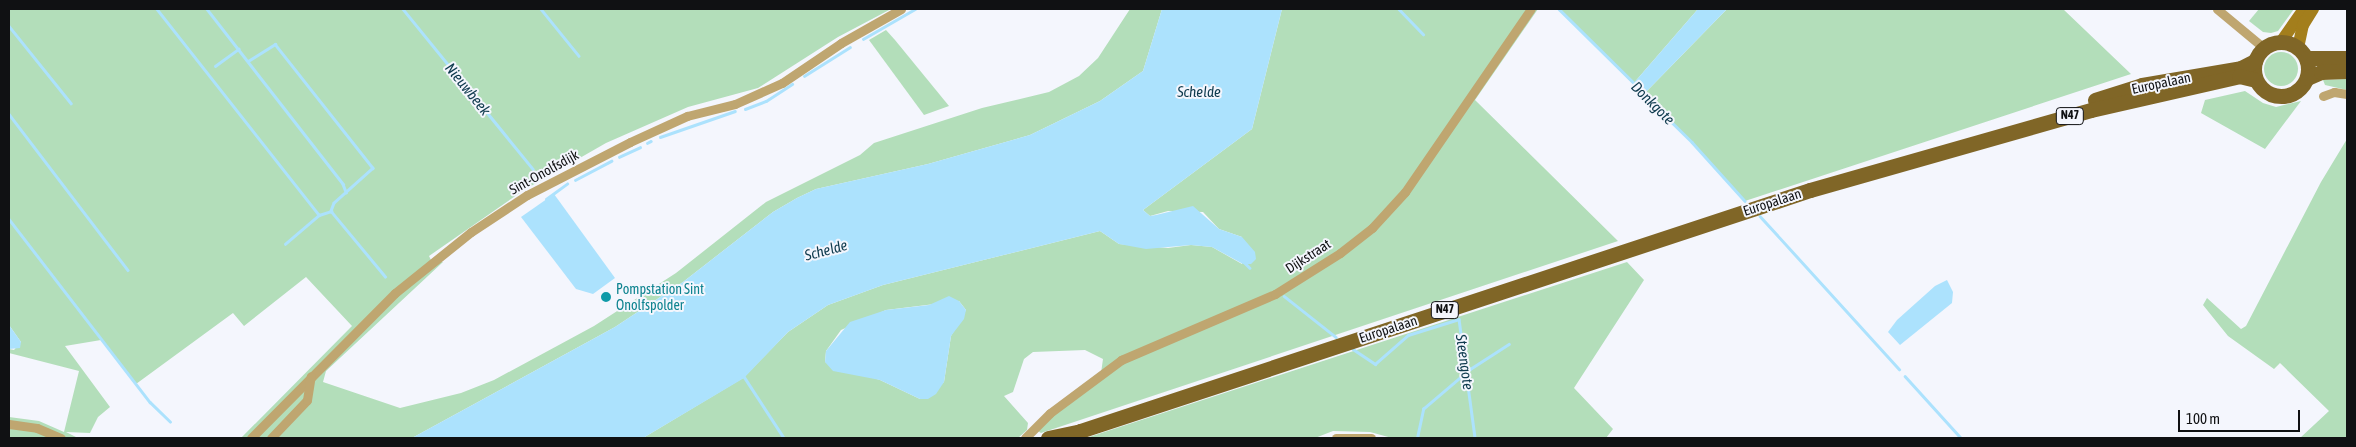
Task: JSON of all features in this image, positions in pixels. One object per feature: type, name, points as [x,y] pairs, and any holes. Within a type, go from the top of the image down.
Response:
[{"type":"main road","points":[[2304,9],[2281,42],[2264,48],[2255,61],[2256,80],[2262,88],[2278,96],[2296,92],[2307,78],[2321,72],[2347,71]]},
{"type":"main road","points":[[2307,78],[2302,53],[2303,25],[2313,9]]},
{"type":"main road","points":[[2281,42],[2302,53],[2347,58]]},
{"type":"main road","name":"Europalaan","points":[[1074,435],[1810,190],[2142,86],[2241,68],[2255,61]]},
{"type":"main road","name":"Europalaan","points":[[1810,190],[2091,110],[2239,76],[2256,80]]},
{"type":"main road","name":"N47","points":[[1048,438],[1074,435]]},
{"type":"street","name":"Sint-Onolfsdijk","points":[[251,438],[311,376],[414,276],[471,232],[527,195],[687,116],[758,96],[901,9]]},
{"type":"street","name":"Dijkstraat","points":[[1025,438],[1050,413],[1121,360],[1275,294],[1340,253],[1372,228],[1405,192],[1531,9]]},
{"type":"street","points":[[2217,9],[2264,48]]},
{"type":"street","points":[[2323,96],[2334,92],[2347,94]]},
{"type":"street","points":[[271,438],[307,400],[311,376]]},
{"type":"street","points":[[9,424],[37,428],[61,438]]},
{"type":"street","points":[[1336,438],[1371,438]]},
{"type":"green space","points":[[9,9],[891,9],[838,37],[758,88],[688,107],[606,143],[524,190],[429,256],[432,262],[443,262],[326,371],[323,382],[400,408],[461,393],[494,380],[594,326],[676,273],[766,202],[860,155],[874,143],[982,108],[1049,92],[1079,76],[1098,58],[1130,9],[1162,9],[1143,71],[1100,101],[1030,135],[928,164],[816,189],[797,198],[773,212],[683,282],[615,327],[412,438],[241,438],[352,326],[306,277],[244,326],[233,313],[136,384],[101,340],[65,346],[110,407],[98,417],[90,433],[66,432],[78,438],[9,438],[9,417],[39,421],[64,432],[79,371],[9,353],[9,349],[14,350],[21,342],[9,325]]},
{"type":"green space","points":[[1282,9],[1538,9],[1475,100],[1618,241],[1041,433],[1038,431],[1041,422],[1101,373],[1103,359],[1085,350],[1033,352],[1024,359],[1013,392],[1004,396],[1028,423],[1027,430],[1018,438],[643,438],[743,378],[788,332],[828,305],[883,285],[1100,231],[1119,244],[1168,248],[1191,245],[1212,247],[1242,264],[1242,237],[1219,229],[1203,212],[1168,211],[1150,216],[1143,210],[1252,129]],"holes":[[[959,301],[966,310],[951,336],[944,382],[920,399],[880,380],[825,362],[826,351],[841,330],[886,310]]]},
{"type":"green space","points":[[1559,9],[1698,9],[1633,84]]},
{"type":"green space","points":[[1727,9],[2063,9],[2131,74],[1745,201],[1692,142],[1643,95]]},
{"type":"green space","points":[[2259,9],[2294,9],[2278,31],[2271,33],[2263,32],[2249,21]]},
{"type":"green space","points":[[886,30],[949,106],[924,115],[869,40]]},
{"type":"green space","points":[[2281,52],[2293,57],[2298,69],[2293,81],[2281,86],[2269,81],[2264,69],[2269,57]]},
{"type":"green space","points":[[2347,79],[2347,90],[2325,85],[2323,80]]},
{"type":"green space","points":[[2245,91],[2263,103],[2276,107],[2301,101],[2265,149],[2201,113],[2205,100]]},
{"type":"green space","points":[[2347,139],[2347,438],[2300,438],[2329,411],[2280,363],[2274,369],[2228,336],[2203,305],[2207,298],[2241,329],[2246,326],[2321,182]]},
{"type":"green space","points":[[1627,262],[1644,280],[1574,388],[1613,429],[1606,438],[1392,438],[1370,432],[1333,431],[1315,438],[1086,438]]},
{"type":"water","name":"Schelde","points":[[1162,9],[1282,9],[1252,129],[1143,210],[1150,216],[1193,206],[1219,229],[1242,237],[1255,252],[1256,259],[1251,264],[1243,264],[1212,247],[1191,245],[1146,249],[1119,244],[1100,231],[883,285],[828,305],[788,332],[744,378],[643,438],[412,438],[615,327],[683,282],[773,212],[797,198],[816,189],[928,164],[1030,135],[1100,101],[1143,71]]},
{"type":"water","points":[[1698,9],[1727,9],[1643,95],[1633,84]]},
{"type":"water","points":[[554,194],[615,278],[593,294],[576,289],[521,217]]},
{"type":"water","points":[[1947,280],[1953,292],[1952,303],[1900,345],[1888,332],[1897,320],[1935,286]]},
{"type":"water","points":[[949,296],[959,301],[966,310],[964,319],[951,336],[944,382],[936,394],[928,399],[920,399],[880,380],[833,371],[825,362],[826,351],[850,322],[886,310],[929,305]]},
{"type":"water","points":[[9,325],[21,342],[20,348],[9,349]]},
{"type":"waterway","points":[[157,9],[319,215],[331,211],[385,276]]},
{"type":"waterway","points":[[207,9],[343,184],[346,192]]},
{"type":"waterway","name":"Nieuwbeek","points":[[403,9],[533,169]]},
{"type":"waterway","points":[[541,9],[579,56]]},
{"type":"waterway","points":[[863,39],[915,9]]},
{"type":"waterway","points":[[1399,9],[1423,34]]},
{"type":"waterway","name":"Donkgote","points":[[1559,9],[1636,85]]},
{"type":"waterway","points":[[9,26],[71,103]]},
{"type":"waterway","points":[[248,61],[275,44],[373,168],[334,203],[331,211]]},
{"type":"waterway","points":[[804,76],[850,47]]},
{"type":"waterway","points":[[215,66],[238,49]]},
{"type":"waterway","points":[[745,109],[766,101],[792,84]]},
{"type":"waterway","name":"Donkgote","points":[[1642,93],[1692,142],[1745,201]]},
{"type":"waterway","points":[[660,137],[735,111]]},
{"type":"waterway","points":[[9,114],[128,270]]},
{"type":"waterway","points":[[647,143],[651,141]]},
{"type":"waterway","points":[[619,157],[640,147]]},
{"type":"waterway","points":[[575,180],[611,161]]},
{"type":"waterway","points":[[546,199],[567,184]]},
{"type":"waterway","points":[[285,244],[319,215]]},
{"type":"waterway","name":"Donkgote","points":[[1760,216],[1899,369]]},
{"type":"waterway","points":[[9,219],[150,402],[170,421]]},
{"type":"waterway","name":"Steengote","points":[[1244,262],[1250,268]]},
{"type":"waterway","name":"Steengote","points":[[1284,296],[1336,337]]},
{"type":"waterway","name":"Steengote","points":[[1353,349],[1375,364],[1408,335],[1459,319],[1475,438]]},
{"type":"waterway","points":[[1417,438],[1423,409],[1470,369],[1509,344]]},
{"type":"waterway","points":[[743,375],[784,438]]},
{"type":"waterway","name":"Donkgote","points":[[1905,376],[1961,438]]},
{"type":"place","name":"Pompstation Sint Onolfspolder","points":[[606,297]]}]
